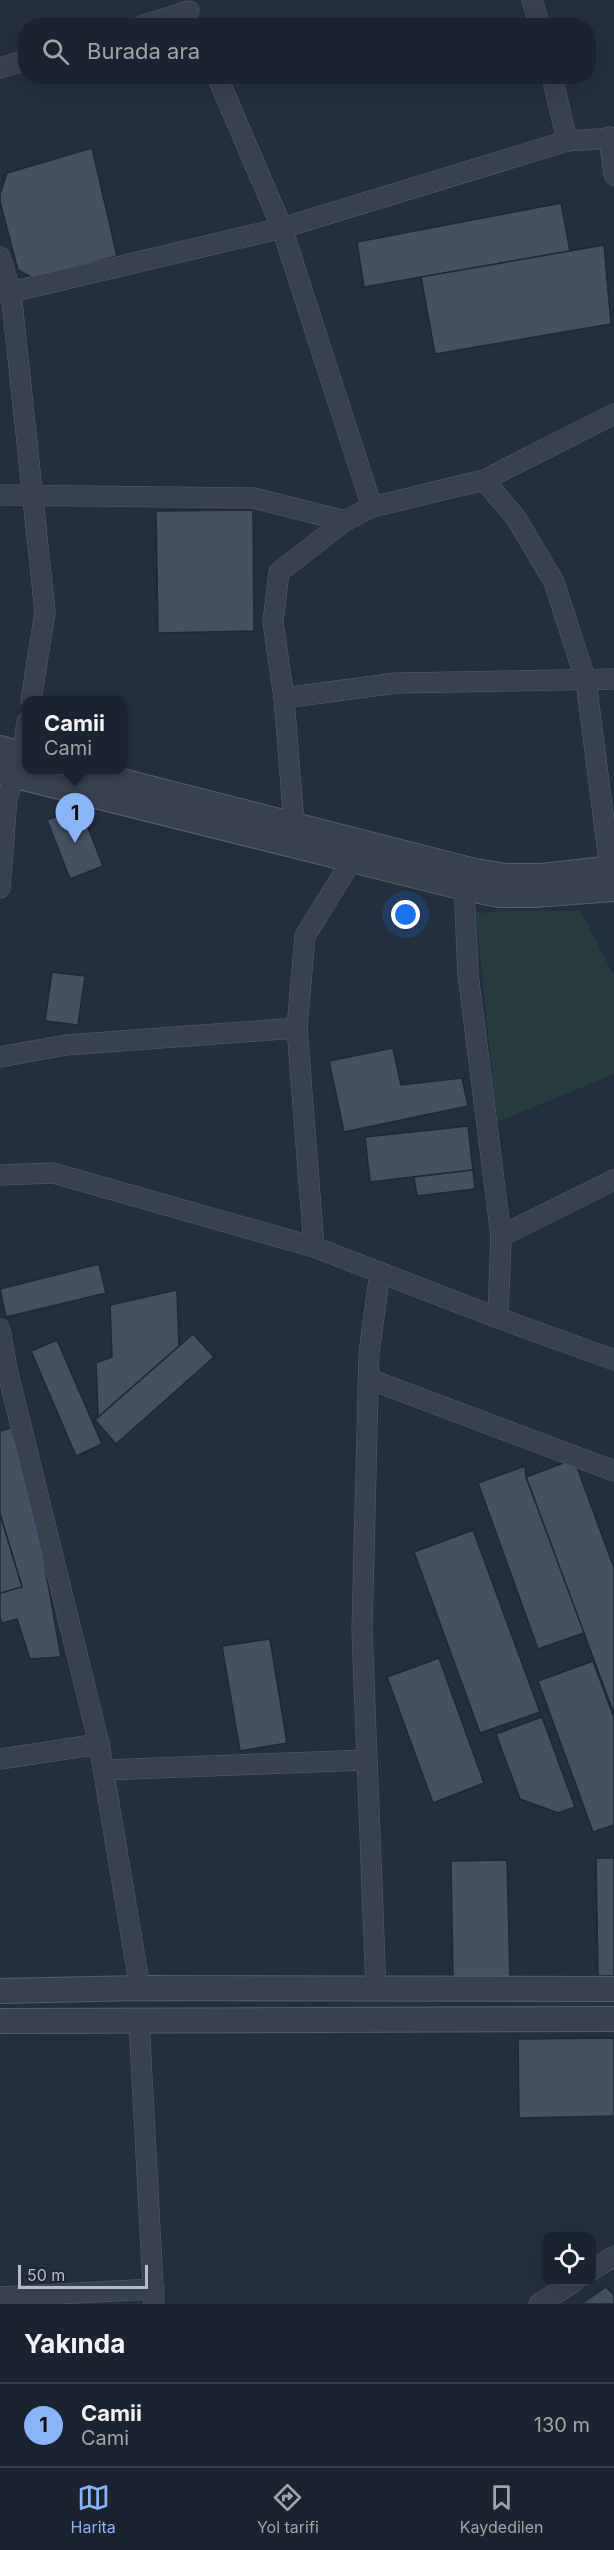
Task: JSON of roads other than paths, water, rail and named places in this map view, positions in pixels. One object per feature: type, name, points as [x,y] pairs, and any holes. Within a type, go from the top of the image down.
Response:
[{"type":"street","points":[[532,0],[538,18]]},
{"type":"street","points":[[169,18],[190,12]]},
{"type":"street","points":[[0,68],[18,62]]},
{"type":"street","points":[[220,84],[282,228],[372,507]]},
{"type":"street","points":[[554,84],[567,141]]},
{"type":"street","points":[[6,292],[282,228],[567,141],[612,138],[614,175]]},
{"type":"street","points":[[0,257],[34,496],[45,612],[31,696]]},
{"type":"street","points":[[294,824],[284,698],[273,622],[279,572],[345,521],[372,507],[484,480],[614,414]]},
{"type":"street","points":[[484,480],[516,518],[554,582],[586,681],[612,884]]},
{"type":"street","points":[[0,495],[253,498],[345,521]]},
{"type":"street","points":[[284,698],[396,683],[614,680]]},
{"type":"street","points":[[0,888],[7,799],[13,762],[22,736]]},
{"type":"street","points":[[55,774],[352,860],[464,888],[499,894],[534,895],[612,884]]},
{"type":"street","points":[[95,774],[456,867],[486,873],[612,884]]},
{"type":"street","points":[[314,1247],[297,1028],[305,936],[352,860]]},
{"type":"street","points":[[464,888],[468,974],[501,1236],[498,1318]]},
{"type":"street","points":[[0,1057],[66,1045],[297,1028]]},
{"type":"street","points":[[0,1175],[53,1173],[314,1247],[614,1360]]},
{"type":"street","points":[[501,1236],[614,1180]]},
{"type":"street","points":[[376,1989],[363,1630],[369,1353],[380,1272]]},
{"type":"street","points":[[0,1329],[7,1369],[99,1744],[140,1988],[139,2020],[154,2297],[0,2297]]},
{"type":"street","points":[[369,1379],[614,1472]]},
{"type":"street","points":[[0,1759],[99,1744]]},
{"type":"street","points":[[104,1770],[367,1760]]},
{"type":"street","points":[[0,1991],[140,1988],[614,1989]]},
{"type":"street","points":[[0,2021],[614,2019]]},
{"type":"street","points":[[596,2267],[614,2256]]},
{"type":"street","points":[[539,2304],[568,2286]]},
{"type":"place","name":"Camii","points":[[75,843]]}]
